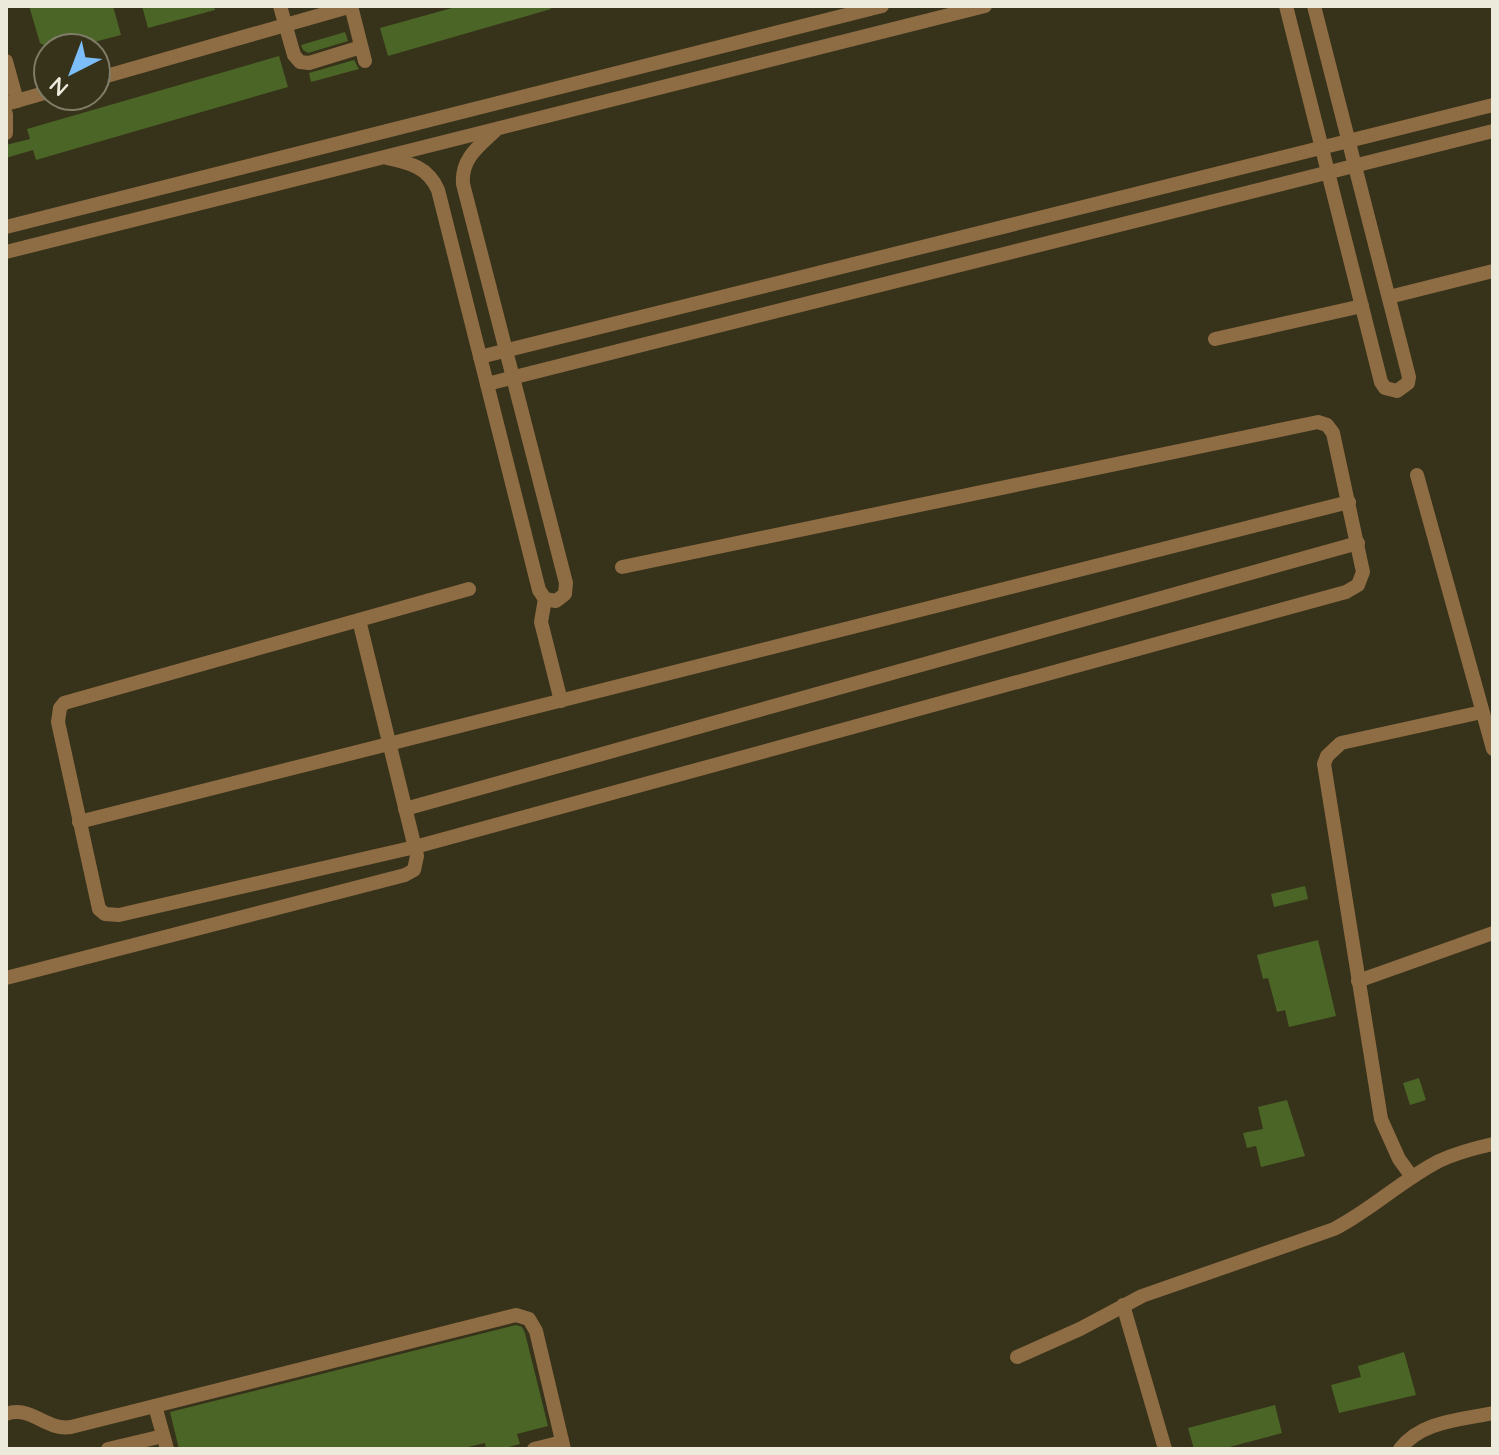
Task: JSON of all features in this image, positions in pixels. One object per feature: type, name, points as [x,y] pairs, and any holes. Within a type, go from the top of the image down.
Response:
[{"type":"street","points":[[112,74],[285,24],[352,6],[363,54],[300,62],[294,55],[285,24],[280,6]]},
{"type":"street","points":[[6,227],[882,6]]},
{"type":"street","points":[[6,252],[985,6]]},
{"type":"street","points":[[1286,6],[1381,382],[1391,391],[1397,391],[1408,383],[1409,377],[1349,142],[1319,7]]},
{"type":"street","points":[[6,61],[12,102],[32,96]]},
{"type":"street","points":[[480,357],[1493,105]]},
{"type":"street","points":[[6,114],[6,133]]},
{"type":"street","points":[[412,124],[417,124],[423,133],[423,139],[416,149]]},
{"type":"street","points":[[383,156],[419,167],[434,181],[539,590],[545,599],[561,599],[566,583],[462,175],[469,156],[497,129]]},
{"type":"street","points":[[487,384],[1493,131]]},
{"type":"street","points":[[1389,297],[1493,271]]},
{"type":"street","points":[[1215,339],[1362,306]]},
{"type":"street","points":[[469,589],[64,703],[58,722],[99,909],[112,916],[415,847],[1346,592],[1358,585],[1363,572],[1333,433],[1327,425],[1318,422],[622,567]]},
{"type":"street","points":[[1417,475],[1493,749]]},
{"type":"street","points":[[79,822],[1349,502]]},
{"type":"street","points":[[405,809],[1358,543]]},
{"type":"street","points":[[545,599],[541,622],[561,701]]},
{"type":"street","points":[[6,978],[405,875],[416,866],[415,847],[359,620]]},
{"type":"street","points":[[1412,1177],[1394,1149],[1381,1119],[1324,774],[1327,756],[1341,743],[1482,712]]},
{"type":"street","points":[[1358,981],[1493,933]]},
{"type":"street","points":[[1017,1357],[1175,1283],[1334,1229],[1361,1215],[1412,1177],[1440,1161],[1469,1149],[1493,1144]]},
{"type":"street","points":[[1123,1305],[1165,1449]]},
{"type":"street","points":[[6,1414],[24,1411],[54,1427],[63,1428],[516,1315],[529,1319],[536,1331],[563,1445],[534,1449]]},
{"type":"street","points":[[108,1449],[165,1443],[155,1406]]},
{"type":"street","points":[[1400,1449],[1418,1433],[1434,1426],[1493,1413]]},
{"type":"building","points":[[29,6],[113,6],[121,35],[112,37],[112,32],[37,32]]},
{"type":"building","points":[[142,6],[214,6],[215,10],[148,28]]},
{"type":"building","points":[[459,6],[550,6],[551,9],[388,56],[380,28]]},
{"type":"building","points":[[345,32],[348,41],[308,53],[301,45]]},
{"type":"building","points":[[279,56],[288,87],[36,160],[33,150],[6,158],[6,145],[30,139],[27,129],[86,112],[112,112],[112,104]]},
{"type":"building","points":[[354,60],[359,69],[311,82],[309,73]]},
{"type":"building","points":[[1305,886],[1308,899],[1274,907],[1271,894]]},
{"type":"building","points":[[1318,940],[1336,1016],[1289,1027],[1285,1010],[1277,1012],[1268,978],[1263,979],[1257,955]]},
{"type":"building","points":[[1419,1078],[1426,1100],[1410,1105],[1403,1083]]},
{"type":"building","points":[[1287,1100],[1305,1156],[1261,1167],[1256,1146],[1247,1148],[1243,1133],[1263,1129],[1258,1107]]},
{"type":"building","points":[[516,1325],[522,1327],[525,1333],[548,1426],[517,1434],[520,1444],[502,1449],[486,1449],[485,1443],[460,1449],[179,1449],[170,1412]]},
{"type":"building","points":[[1404,1352],[1416,1395],[1339,1413],[1331,1385],[1361,1377],[1358,1366]]},
{"type":"building","points":[[1275,1405],[1282,1433],[1222,1449],[1194,1449],[1188,1428]]}]
